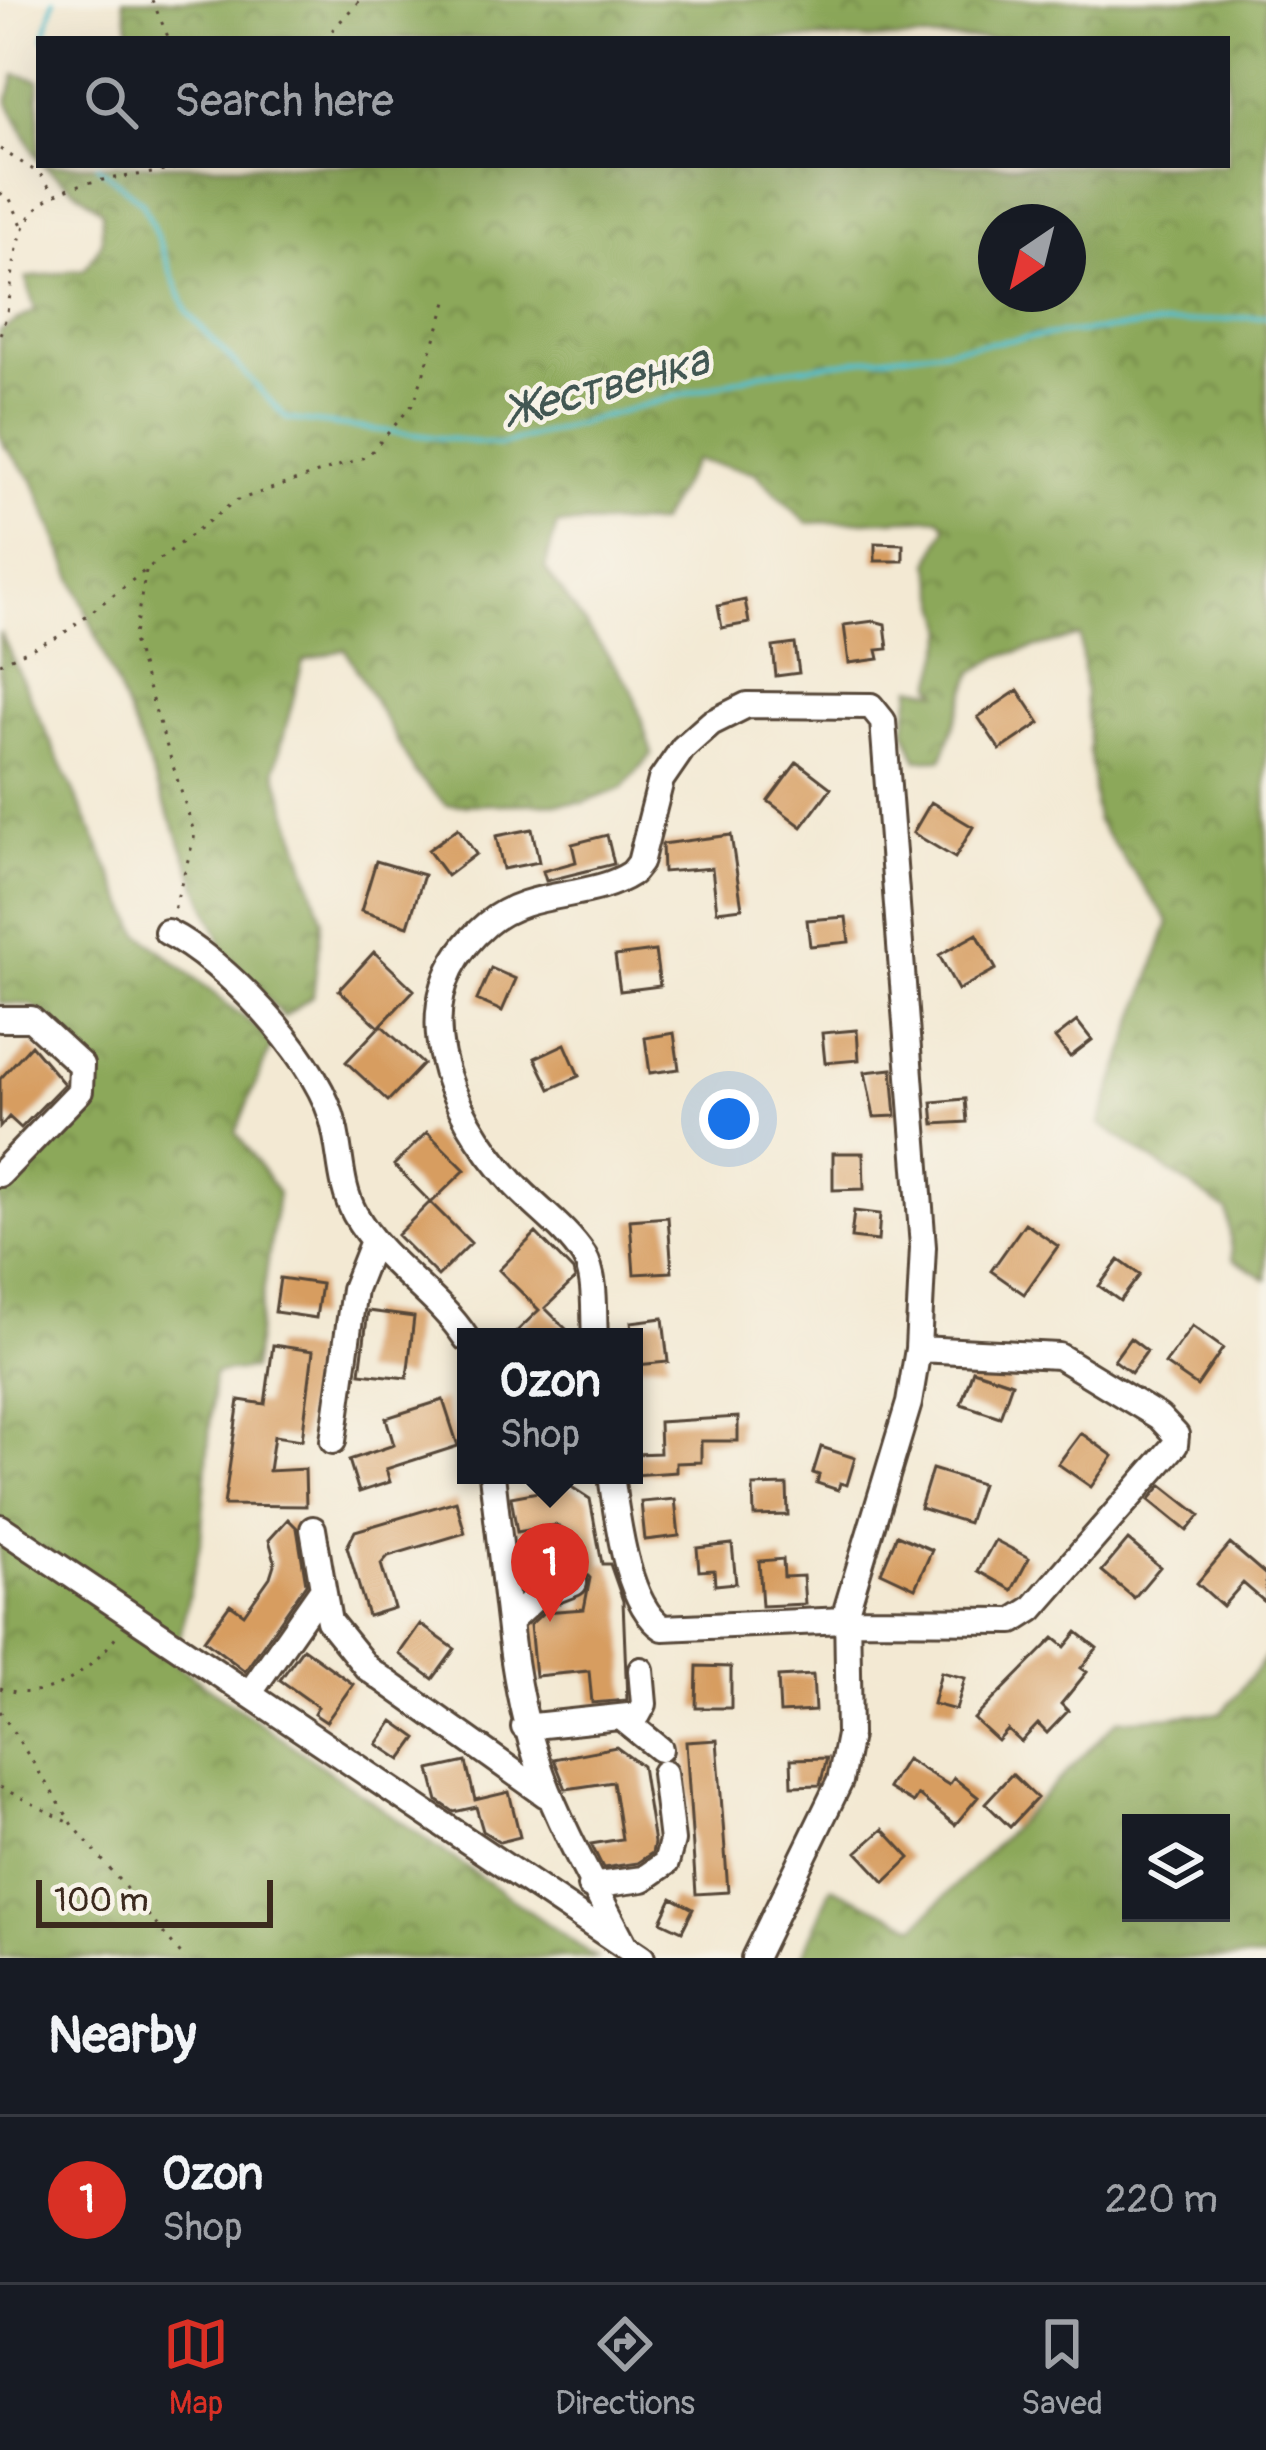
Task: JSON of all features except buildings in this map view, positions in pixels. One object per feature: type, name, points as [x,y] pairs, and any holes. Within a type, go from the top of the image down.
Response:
[{"type":"street","points":[[594,1328],[586,1260],[502,1172],[441,1066],[438,1022],[453,968],[473,937],[506,911],[632,873],[640,863],[661,780],[682,748],[711,723],[747,705],[861,704],[876,710],[883,721],[923,1247],[918,1349],[909,1403],[845,1620],[849,1735],[840,1781],[754,1958]]},
{"type":"street","points":[[167,932],[198,947],[310,1066],[333,1121],[344,1187],[373,1241],[458,1328]]},
{"type":"street","points":[[0,1019],[31,1019],[81,1066],[80,1091],[0,1174]]},
{"type":"street","points":[[333,1441],[354,1289],[373,1241]]},
{"type":"street","points":[[613,1484],[625,1555],[646,1612],[663,1628],[1024,1617],[1176,1440],[1166,1422],[1059,1356],[918,1349]]},
{"type":"street","points":[[493,1484],[524,1727],[546,1795],[590,1886],[633,1953]]},
{"type":"street","points":[[0,1526],[633,1953]]},
{"type":"street","points":[[313,1529],[329,1621],[367,1668],[546,1795]]},
{"type":"street","points":[[509,1622],[535,1598],[574,1583]]},
{"type":"street","points":[[249,1694],[323,1588]]},
{"type":"street","points":[[524,1727],[623,1719],[642,1711],[641,1670]]},
{"type":"street","points":[[590,1886],[643,1879],[666,1863],[672,1840],[662,1761],[623,1719]]},
{"type":"path","points":[[152,0],[168,36]]},
{"type":"path","points":[[327,36],[360,0]]},
{"type":"path","points":[[0,149],[40,174],[54,193]]},
{"type":"path","points":[[0,334],[23,227],[54,193],[95,179],[152,178],[179,168]]},
{"type":"path","points":[[0,193],[10,199],[23,227]]},
{"type":"path","points":[[0,662],[60,636],[235,501],[368,456],[414,403],[447,302]]},
{"type":"path","points":[[146,570],[133,640],[196,835],[167,932]]},
{"type":"path","points":[[0,1688],[17,1694],[76,1677],[104,1654],[130,1614]]},
{"type":"path","points":[[0,1711],[73,1825],[184,1958]]},
{"type":"path","points":[[0,1787],[73,1825]]},
{"type":"green space","points":[[123,0],[1266,0],[1266,1279],[1233,1259],[1227,1211],[1100,1124],[1169,922],[1096,820],[1080,636],[1001,656],[973,672],[942,759],[917,760],[905,729],[912,687],[939,692],[933,685],[947,631],[930,563],[946,526],[940,518],[807,523],[754,472],[695,460],[659,523],[557,524],[545,569],[632,689],[652,754],[623,788],[583,803],[446,805],[415,773],[345,649],[303,661],[275,769],[322,919],[313,996],[284,1017],[225,952],[33,480],[5,447],[0,433],[0,331],[35,310],[26,278],[85,269],[102,242],[102,211],[47,168],[1230,168],[1230,36],[130,36]]},
{"type":"green space","points":[[15,74],[36,79],[36,156],[8,103]]},
{"type":"green space","points":[[0,632],[139,933],[273,1041],[236,1132],[278,1193],[252,1369],[214,1373],[201,1539],[174,1663],[596,1958],[0,1958],[0,1189],[90,1099],[94,1072],[84,1052],[32,1005],[0,1003]]},
{"type":"green space","points":[[1266,1657],[1266,1958],[802,1958],[831,1887],[916,1926],[1118,1720],[1222,1713]]},
{"type":"waterway","name":"Жественка","points":[[45,36],[54,0]]},
{"type":"waterway","name":"Жественка","points":[[101,168],[143,203],[188,313],[287,419],[500,445],[761,373],[1065,333],[1266,316]]},
{"type":"place","name":"Ozon","points":[[550,1622]]}]
